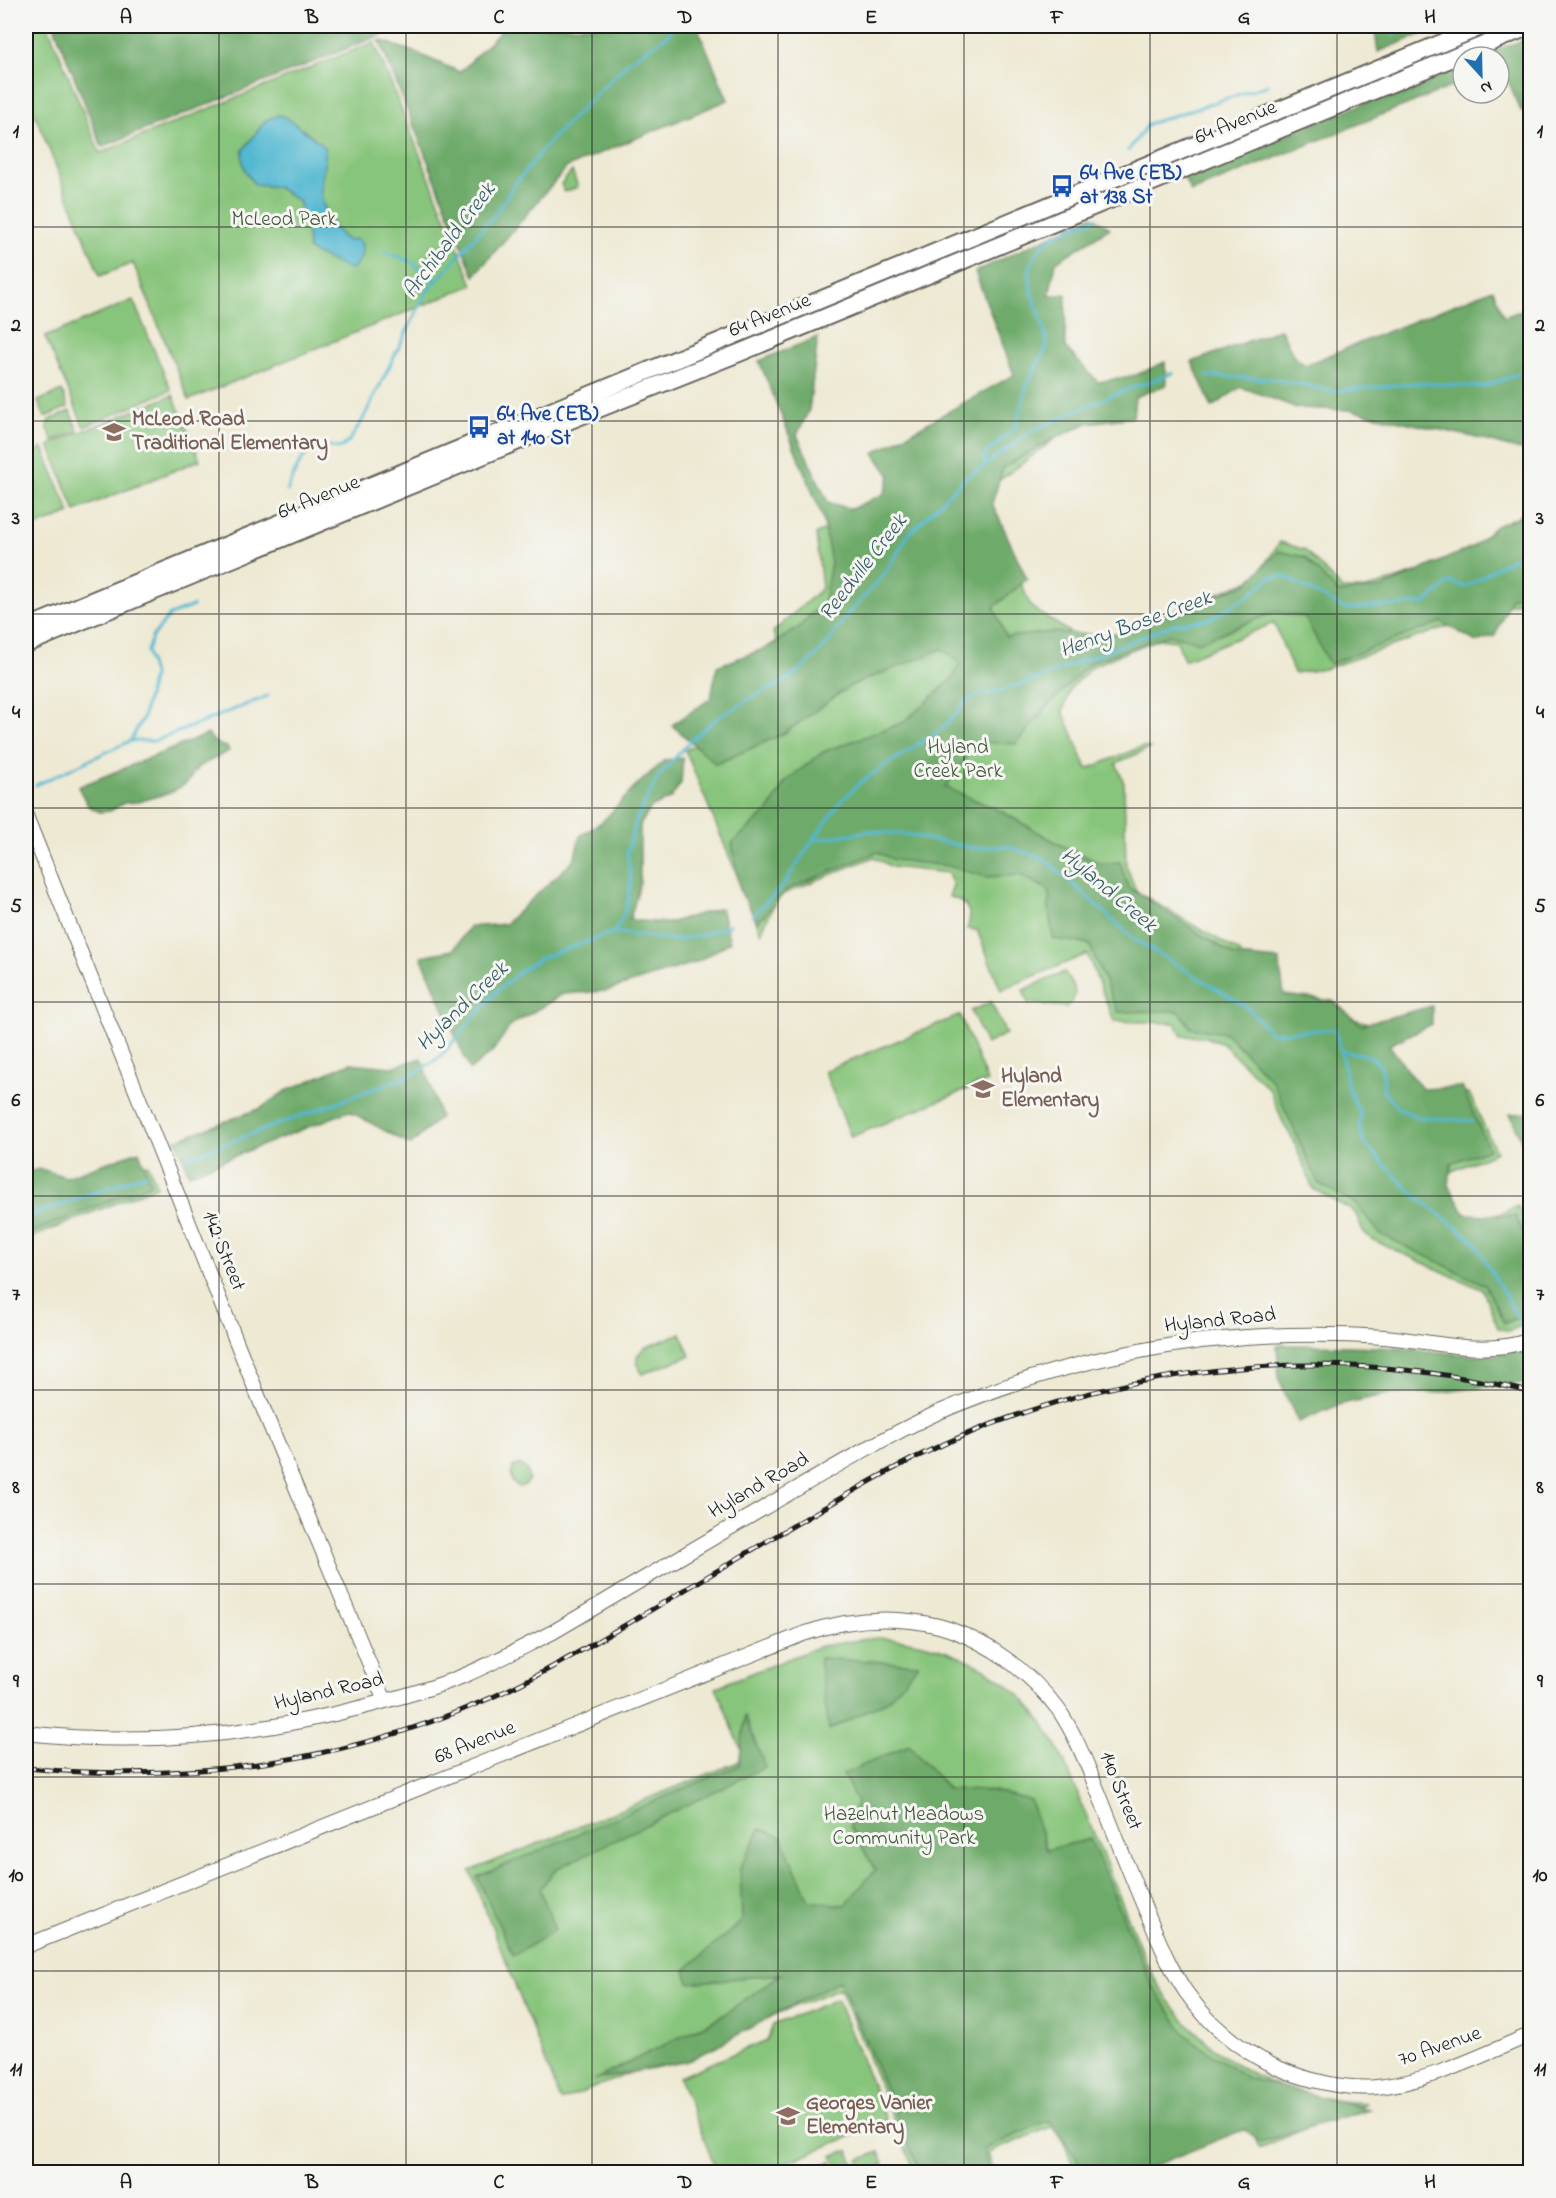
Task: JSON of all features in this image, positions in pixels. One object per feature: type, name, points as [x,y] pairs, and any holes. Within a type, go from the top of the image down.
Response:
[{"type":"main road","name":"64 Avenue","points":[[1483,45],[1530,26]]},
{"type":"main road","name":"64 Avenue","points":[[26,628],[1480,27]]},
{"type":"main road","points":[[1480,27],[1483,45]]},
{"type":"main road","name":"64 Avenue","points":[[26,644],[1451,58]]},
{"type":"street","name":"142 Street","points":[[26,816],[265,1413],[385,1701]]},
{"type":"street","name":"Hyland Road","points":[[26,1733],[123,1739],[202,1736],[300,1722],[428,1689],[464,1676],[521,1649],[895,1433],[940,1412],[1038,1377],[1099,1360],[1200,1341],[1246,1337],[1358,1336],[1488,1349],[1515,1346],[1530,1340]]},
{"type":"street","name":"68 Avenue","points":[[26,1946],[825,1626],[853,1620],[881,1619],[904,1620],[948,1629]]},
{"type":"street","name":"140 Street","points":[[948,1629],[984,1645],[1012,1663],[1040,1687],[1060,1712],[1090,1771],[1162,1948],[1174,1972],[1202,2012]]},
{"type":"street","name":"70 Avenue","points":[[1202,2012],[1234,2043],[1258,2058],[1303,2077],[1344,2086],[1375,2087],[1420,2079],[1530,2035]]},
{"type":"green space","name":"McLeod Park","points":[[26,26],[48,26],[100,153],[374,42],[473,285],[189,400],[133,263],[100,276],[26,92]]},
{"type":"green space","points":[[54,26],[392,26],[393,30],[102,147]]},
{"type":"green space","points":[[501,26],[697,26],[728,100],[567,167],[474,276],[379,40],[460,72],[501,31]]},
{"type":"green space","points":[[1374,26],[1442,26],[1378,52]]},
{"type":"green space","points":[[1530,37],[1530,106],[1521,111],[1511,88],[1510,45]]},
{"type":"green space","points":[[1451,69],[1451,87],[1191,192],[1183,176]]},
{"type":"green space","points":[[572,171],[578,187],[564,192],[561,184]]},
{"type":"green space","name":"Hyland Creek Park","points":[[1092,216],[1110,228],[1056,262],[1049,296],[1066,294],[1065,347],[1098,382],[1136,375],[1165,362],[1166,385],[1135,397],[1133,417],[1087,423],[1042,445],[1003,468],[992,503],[1027,579],[994,607],[1006,637],[1053,632],[1109,636],[1246,584],[1279,551],[1305,557],[1338,593],[1382,588],[1474,546],[1496,526],[1530,511],[1530,591],[1511,598],[1495,636],[1476,642],[1442,622],[1329,664],[1305,617],[1275,612],[1199,642],[1170,635],[1091,662],[1047,707],[1016,744],[977,742],[945,787],[1003,812],[1059,844],[1100,863],[1120,862],[1128,887],[1235,956],[1279,960],[1284,995],[1333,1001],[1361,1025],[1432,1006],[1432,1024],[1389,1045],[1422,1089],[1462,1087],[1489,1149],[1451,1163],[1449,1186],[1465,1214],[1516,1216],[1530,1250],[1530,1314],[1504,1323],[1485,1285],[1380,1234],[1355,1203],[1318,1183],[1272,1081],[1226,1033],[1191,1028],[1179,1011],[1118,1012],[1089,944],[1053,939],[1049,890],[1020,875],[987,877],[948,866],[894,860],[877,852],[788,889],[758,922],[740,891],[732,843],[769,810],[786,781],[823,752],[904,722],[952,679],[960,663],[942,649],[850,686],[783,734],[716,764],[672,725],[711,698],[717,666],[766,648],[797,629],[824,601],[831,563],[823,518],[759,361],[818,337],[809,410],[797,435],[828,502],[851,509],[884,494],[890,476],[874,453],[1014,375],[975,272]]},
{"type":"green space","points":[[1493,289],[1504,317],[1530,307],[1530,444],[1520,450],[1473,437],[1350,410],[1297,408],[1241,387],[1212,407],[1192,362],[1281,329],[1293,355],[1305,365]]},
{"type":"green space","points":[[133,300],[171,390],[84,427],[45,337]]},
{"type":"green space","points":[[62,391],[68,407],[45,417],[38,401]]},
{"type":"green space","points":[[173,395],[200,460],[75,511],[49,445]]},
{"type":"green space","points":[[70,411],[78,431],[53,441],[47,426],[49,420]]},
{"type":"green space","name":"Hyland Creek Park","points":[[1083,418],[984,492],[1031,607],[1075,636],[1121,633],[1255,578],[1280,542],[1305,550],[1342,589],[1366,589],[1471,555],[1530,532],[1530,598],[1325,669],[1294,673],[1274,623],[1184,660],[1177,641],[1158,639],[1093,666],[1070,689],[1063,711],[1087,769],[1141,747],[1151,748],[1116,763],[1124,783],[1126,865],[1136,891],[1238,951],[1278,999],[1376,1025],[1406,1095],[1469,1093],[1496,1152],[1441,1176],[1463,1229],[1518,1206],[1530,1236],[1530,1323],[1509,1331],[1498,1328],[1483,1290],[1371,1239],[1363,1231],[1355,1212],[1313,1189],[1270,1090],[1223,1044],[1206,1037],[1182,1036],[1175,1023],[1114,1021],[1087,954],[1001,990],[977,930],[967,929],[970,918],[967,908],[960,901],[949,897],[953,885],[948,873],[892,867],[874,857],[778,896],[761,933],[685,750],[801,701],[773,632],[822,588],[816,534]]},
{"type":"green space","points":[[43,448],[70,513],[26,531],[26,455]]},
{"type":"green space","points":[[208,734],[216,743],[227,747],[229,751],[198,767],[187,783],[172,792],[138,802],[124,803],[110,811],[100,812],[88,806],[78,787]]},
{"type":"green space","points":[[683,758],[681,783],[671,798],[651,808],[640,825],[640,883],[630,920],[668,923],[721,908],[730,942],[697,962],[606,991],[563,994],[511,1025],[492,1052],[470,1070],[421,956],[453,950],[469,927],[505,924],[574,860],[580,836],[603,821],[637,785],[665,760]]},
{"type":"green space","points":[[1065,972],[1075,995],[1071,1003],[1066,1007],[1028,1003],[1023,990]]},
{"type":"green space","points":[[991,1002],[1006,1034],[986,1044],[971,1011]]},
{"type":"green space","points":[[960,1015],[987,1081],[851,1137],[824,1071]]},
{"type":"green space","points":[[422,1058],[440,1117],[411,1145],[349,1111],[189,1174],[176,1140],[261,1108],[284,1092],[350,1063],[392,1067]]},
{"type":"green space","points":[[1530,1113],[1530,1161],[1510,1114]]},
{"type":"green space","points":[[139,1151],[151,1184],[26,1235],[26,1172],[41,1169],[66,1177]]},
{"type":"green space","points":[[148,1164],[157,1186],[26,1240],[26,1203],[118,1169]]},
{"type":"green space","points":[[681,1333],[690,1356],[642,1374],[637,1356],[644,1348]]},
{"type":"green space","points":[[1277,1345],[1378,1347],[1485,1355],[1514,1352],[1530,1347],[1530,1386],[1520,1383],[1434,1393],[1390,1394],[1341,1404],[1298,1422],[1279,1380]]},
{"type":"green space","points":[[520,1464],[527,1470],[529,1480],[525,1485],[519,1487],[512,1482],[511,1476],[513,1467]]},
{"type":"green space","name":"Hazelnut Meadows Community Park","points":[[872,1638],[924,1644],[973,1662],[1015,1692],[1033,1711],[1049,1733],[1067,1768],[1149,1969],[1189,2025],[1239,2066],[1268,2081],[1298,2092],[1332,2100],[1367,2103],[1259,2148],[1249,2123],[1126,2172],[1076,2172],[1056,2125],[988,2153],[995,2172],[915,2172],[840,1988],[561,2101],[470,1871],[745,1759],[716,1687],[821,1646]]},
{"type":"green space","points":[[819,1658],[919,1664],[888,1700],[829,1730]]},
{"type":"green space","points":[[745,1715],[765,1767],[556,1869],[540,1889],[555,1930],[513,1956],[477,1877],[739,1765]]},
{"type":"green space","points":[[909,1745],[948,1789],[993,1791],[1030,1800],[1047,1850],[1090,1839],[1153,1987],[1187,2036],[1247,2078],[1369,2109],[1260,2142],[1245,2129],[1138,2172],[1083,2172],[1075,2156],[1049,2120],[983,2150],[992,2172],[920,2172],[840,1980],[688,2061],[594,2080],[720,2017],[781,1974],[689,1983],[685,1970],[742,1921],[740,1868],[760,1829],[781,1836],[809,1901],[845,1905],[875,1870],[850,1826],[857,1802],[843,1774]]},
{"type":"green space","name":"Georges Vanier Elementary","points":[[837,1999],[887,2122],[762,2172],[717,2172],[679,2077],[767,2040],[773,2025]]},
{"type":"green space","points":[[848,2150],[858,2172],[839,2172],[832,2156]]},
{"type":"green space","points":[[879,2152],[884,2165],[864,2172],[859,2160]]},
{"type":"green space","points":[[831,2162],[835,2172],[798,2172],[806,2168]]},
{"type":"water","points":[[279,115],[287,118],[321,143],[325,149],[321,194],[325,209],[331,223],[341,235],[347,240],[358,239],[363,247],[358,262],[352,269],[310,251],[307,228],[299,201],[277,187],[256,185],[245,169],[243,150],[266,120]]},
{"type":"waterway","name":"Archibald Creek","points":[[287,491],[299,464],[309,452],[322,446],[341,448],[349,441],[362,421],[426,293],[495,214],[514,185],[549,142],[629,61],[668,35],[674,26]]},
{"type":"waterway","name":"Reedville Creek","points":[[1394,35],[1399,26]]},
{"type":"waterway","name":"Reedville Creek","points":[[1128,151],[1148,124],[1268,85]]},
{"type":"waterway","name":"Reedville Creek","points":[[984,466],[985,454],[1016,427],[1027,385],[1047,346],[1043,324],[1032,294],[1029,270],[1034,257],[1041,247],[1054,236],[1096,218]]},
{"type":"waterway","points":[[384,252],[410,261],[436,281]]},
{"type":"waterway","points":[[1208,376],[1271,379],[1336,391],[1418,383],[1482,387],[1530,372]]},
{"type":"waterway","name":"Reedville Creek","points":[[614,932],[622,919],[628,901],[631,879],[627,854],[636,820],[659,776],[691,740],[717,718],[780,684],[806,665],[827,644],[844,619],[886,572],[908,535],[966,477],[1031,431],[1110,396],[1173,373]]},
{"type":"waterway","name":"Henry Bose Creek","points":[[813,840],[841,801],[862,781],[943,728],[967,701],[1039,678],[1174,624],[1210,619],[1248,596],[1271,577],[1284,576],[1345,609],[1426,603],[1449,582],[1466,587],[1502,564],[1530,552]]},
{"type":"waterway","name":"Archibald Creek","points":[[36,785],[130,741],[143,718],[153,675],[147,651],[152,637],[170,615],[193,606]]},
{"type":"waterway","points":[[130,741],[155,741],[268,696]]},
{"type":"waterway","name":"Hyland Creek","points":[[752,916],[781,888],[813,840],[869,831],[904,834],[972,848],[1007,846],[1046,860],[1134,939],[1247,1007],[1271,1033],[1335,1029],[1341,1051],[1360,1054],[1375,1060],[1380,1065],[1383,1071],[1383,1092],[1399,1109],[1418,1117],[1473,1121]]},
{"type":"waterway","name":"Hyland Creek","points":[[189,1157],[414,1074],[440,1057],[497,991],[523,969],[541,958],[614,932],[676,940],[702,935],[730,925]]},
{"type":"waterway","points":[[1341,1051],[1349,1091],[1361,1115],[1359,1125],[1364,1143],[1411,1192],[1475,1242],[1525,1331]]},
{"type":"waterway","name":"Hyland Creek","points":[[1525,1129],[1530,1131]]},
{"type":"waterway","name":"Hyland Creek","points":[[26,1217],[146,1174]]},
{"type":"railway","points":[[26,1768],[145,1773],[262,1764],[376,1739],[432,1721],[488,1699],[542,1673],[878,1477],[954,1440],[1033,1410],[1114,1387],[1196,1373],[1280,1366],[1363,1367],[1447,1375],[1530,1392]]},
{"type":"place","name":"64 Ave (EB) at 138 St","points":[[1062,186]]},
{"type":"place","name":"64 Ave (EB) at 140 St","points":[[479,427]]},
{"type":"place","name":"McLeod Road Traditional Elementary","points":[[114,432]]},
{"type":"place","name":"Hyland Elementary","points":[[983,1089]]},
{"type":"place","name":"Georges Vanier Elementary","points":[[788,2116]]}]
